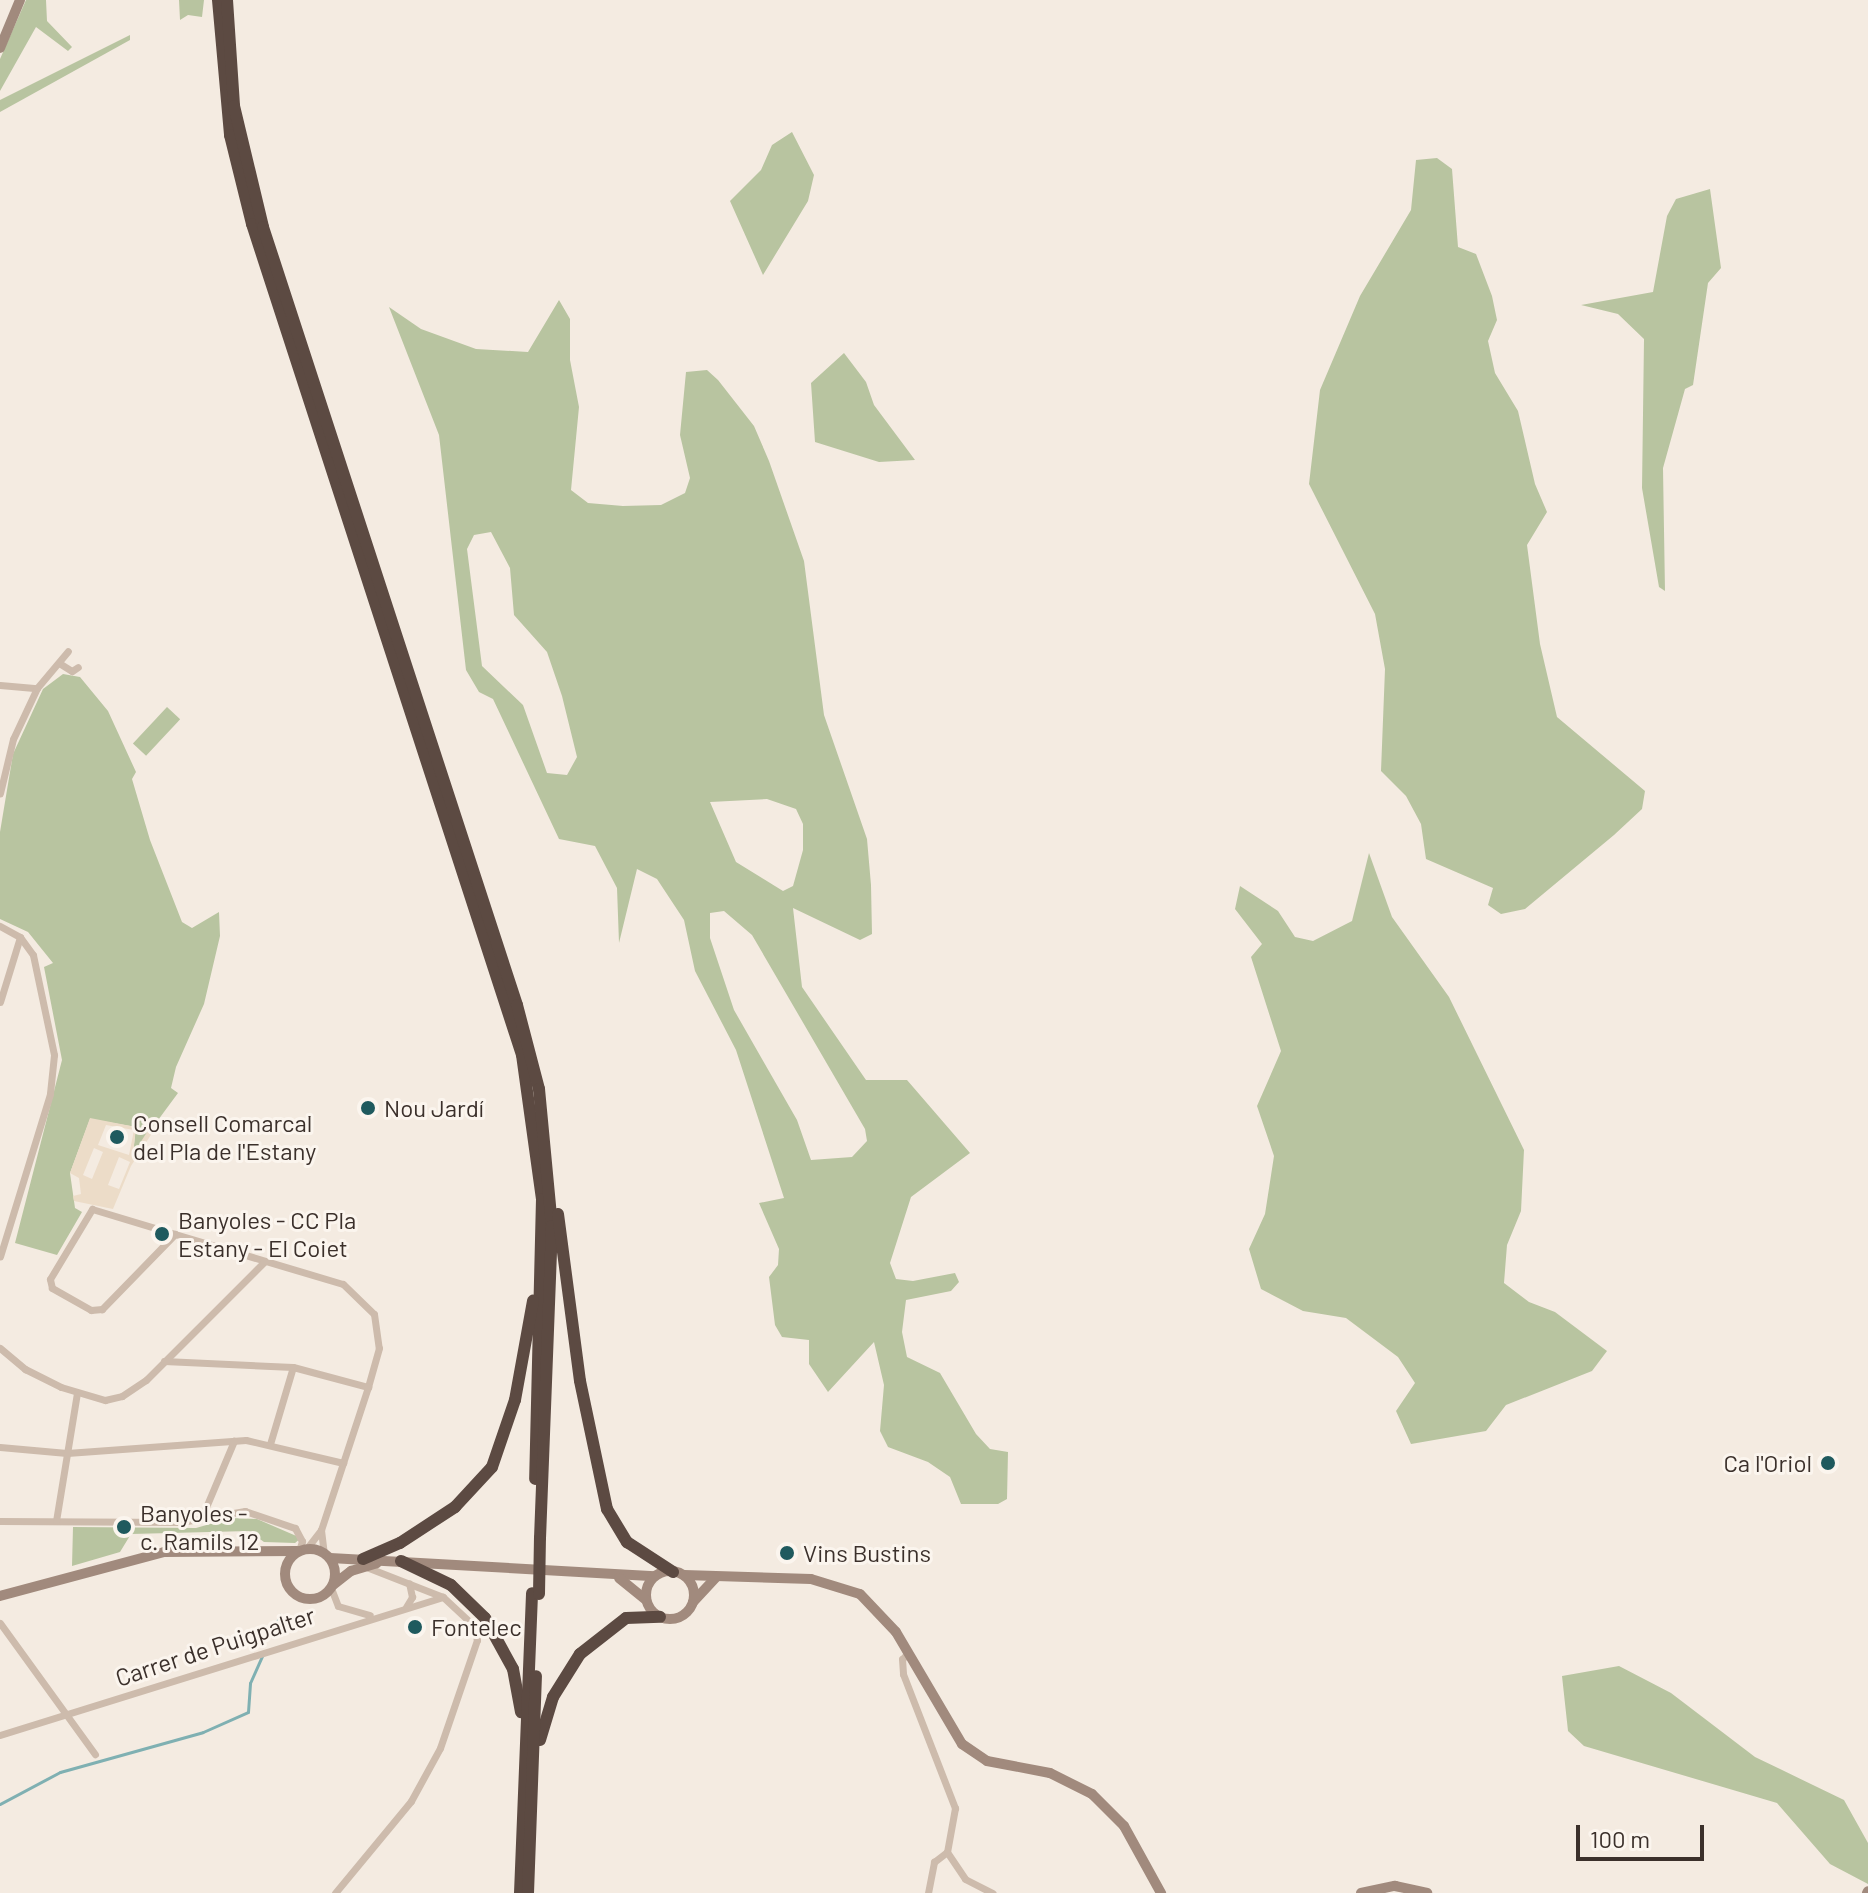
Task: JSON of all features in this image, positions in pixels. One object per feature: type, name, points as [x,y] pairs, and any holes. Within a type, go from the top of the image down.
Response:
[{"type":"highway","points":[[218,0],[230,135],[252,224],[512,1022],[541,1134],[533,1780],[528,1893]]},
{"type":"highway","points":[[227,0],[234,106],[254,196],[521,1019],[566,1298],[601,1489],[627,1542],[678,1574]]},
{"type":"highway","points":[[364,1563],[455,1507],[482,1484],[500,1454],[533,1298],[541,1134]]},
{"type":"highway","points":[[401,1561],[451,1585],[485,1618],[513,1669],[525,1744]]},
{"type":"highway","points":[[520,1893],[525,1744],[536,1593]]},
{"type":"highway","points":[[533,1780],[547,1711],[571,1665],[598,1637],[626,1618],[660,1617]]},
{"type":"street","points":[[0,48],[20,0]]},
{"type":"street","points":[[0,793],[9,750],[37,688],[68,651]]},
{"type":"street","points":[[59,663],[72,671],[78,667]]},
{"type":"street","points":[[0,685],[37,688]]},
{"type":"street","points":[[0,926],[20,937],[33,955],[53,1039],[54,1067],[0,1257]]},
{"type":"street","points":[[0,1002],[20,937]]},
{"type":"street","points":[[175,1234],[102,1309],[91,1310],[52,1288],[50,1279],[92,1209],[343,1284],[366,1302],[380,1334],[368,1387],[321,1530],[288,1560],[284,1576]]},
{"type":"street","points":[[1,1351],[25,1369],[77,1393],[105,1400],[122,1396],[164,1361],[265,1261]]},
{"type":"street","points":[[164,1361],[293,1367],[368,1387]]},
{"type":"street","points":[[270,1444],[293,1367]]},
{"type":"street","points":[[56,1521],[77,1393]]},
{"type":"street","points":[[0,1447],[67,1453],[234,1441],[270,1444],[343,1463]]},
{"type":"street","points":[[201,1519],[234,1441]]},
{"type":"street","points":[[0,1521],[201,1519],[236,1511],[260,1514],[295,1528],[302,1541],[301,1550]]},
{"type":"street","points":[[321,1530],[332,1586],[343,1609],[380,1615]]},
{"type":"street","points":[[0,1596],[164,1552],[239,1548],[267,1554],[301,1550],[364,1563],[443,1597],[472,1624],[477,1640],[461,1692],[411,1801],[335,1893]]},
{"type":"street","points":[[267,1554],[291,1591],[306,1599],[332,1586],[364,1563],[379,1561],[559,1567],[619,1578],[678,1574],[783,1576],[841,1585],[875,1605],[908,1653],[962,1744],[987,1761],[1050,1773],[1092,1794],[1124,1826],[1161,1893]]},
{"type":"street","points":[[678,1574],[692,1585],[693,1602]]},
{"type":"street","points":[[646,1600],[655,1576]]},
{"type":"street","points":[[619,1578],[646,1600],[660,1617],[682,1616],[716,1577]]},
{"type":"street","points":[[406,1607],[412,1597],[408,1582]]},
{"type":"street","name":"Carrer de Puigpalter","points":[[0,1735],[443,1597]]},
{"type":"street","points":[[0,1623],[95,1754]]},
{"type":"street","points":[[908,1653],[902,1659],[903,1674],[953,1799],[955,1822],[948,1848],[934,1862],[928,1893]]},
{"type":"street","points":[[948,1848],[965,1879],[993,1893]]},
{"type":"street","points":[[1361,1893],[1395,1886],[1427,1893]]},
{"type":"green space","points":[[26,0],[46,0],[47,21],[72,47],[68,51],[36,27],[0,91],[0,59]]},
{"type":"green space","points":[[179,0],[204,0],[202,17],[188,15],[180,20]]},
{"type":"green space","points":[[130,35],[130,40],[0,112],[0,100]]},
{"type":"green space","points":[[792,132],[814,175],[808,201],[763,275],[730,201],[761,170],[772,145]]},
{"type":"green space","points":[[1437,158],[1452,169],[1458,247],[1476,254],[1492,296],[1497,320],[1488,341],[1495,373],[1518,411],[1535,484],[1547,512],[1527,545],[1540,644],[1557,717],[1645,791],[1642,809],[1614,835],[1525,909],[1501,914],[1488,905],[1493,888],[1426,859],[1421,824],[1406,796],[1381,771],[1385,669],[1375,614],[1309,484],[1320,390],[1360,296],[1411,210],[1416,160]]},
{"type":"green space","points":[[1710,189],[1721,268],[1708,283],[1693,385],[1685,389],[1663,468],[1665,591],[1659,587],[1642,488],[1644,339],[1618,314],[1581,305],[1653,292],[1667,216],[1676,199]]},
{"type":"green space","points":[[559,300],[570,319],[570,360],[579,407],[571,490],[588,503],[661,505],[685,493],[690,478],[680,435],[686,372],[707,370],[718,380],[754,426],[769,461],[804,561],[824,715],[867,839],[871,885],[872,934],[860,940],[793,908],[802,987],[866,1080],[907,1080],[970,1153],[911,1197],[890,1263],[896,1279],[913,1281],[955,1273],[959,1282],[951,1291],[906,1300],[902,1332],[907,1357],[940,1373],[976,1434],[990,1449],[1008,1452],[1007,1499],[998,1504],[961,1504],[950,1477],[928,1462],[888,1447],[880,1431],[884,1385],[874,1342],[828,1392],[809,1364],[809,1340],[782,1337],[775,1325],[769,1277],[778,1265],[779,1249],[759,1203],[784,1198],[736,1050],[695,971],[684,920],[657,879],[637,869],[619,943],[617,888],[595,846],[559,839],[493,699],[479,692],[466,670],[439,435],[389,307],[421,329],[476,349],[528,352]],"holes":[[[491,532],[510,568],[514,615],[547,652],[562,696],[577,757],[567,775],[547,773],[523,705],[482,666],[467,549],[474,535]],[[767,799],[796,809],[803,824],[803,850],[793,886],[783,891],[736,862],[710,802]],[[724,911],[752,935],[865,1129],[867,1141],[852,1157],[811,1160],[797,1120],[734,1010],[710,938],[710,913]]]},
{"type":"green space","points":[[844,353],[866,382],[874,405],[915,460],[879,462],[815,442],[811,383]]},
{"type":"green space","points":[[63,674],[80,677],[108,711],[136,772],[132,779],[150,840],[182,922],[192,928],[219,912],[220,936],[204,1004],[176,1067],[171,1088],[178,1093],[133,1154],[136,1127],[90,1119],[70,1173],[75,1208],[82,1212],[57,1255],[15,1243],[62,1060],[44,967],[53,963],[28,932],[0,919],[0,832],[13,754],[43,689]]},
{"type":"green space","points":[[167,707],[180,719],[146,756],[133,744]]},
{"type":"green space","points":[[1369,853],[1392,917],[1449,997],[1524,1150],[1521,1211],[1507,1245],[1504,1283],[1529,1302],[1555,1312],[1607,1351],[1592,1371],[1506,1405],[1486,1431],[1411,1444],[1396,1411],[1415,1383],[1398,1357],[1346,1318],[1303,1311],[1261,1289],[1249,1249],[1265,1214],[1274,1156],[1257,1106],[1281,1051],[1251,957],[1262,944],[1235,909],[1240,886],[1278,911],[1295,937],[1313,941],[1352,921]]},
{"type":"green space","points":[[231,1518],[257,1519],[301,1538],[295,1543],[264,1542],[249,1531],[131,1534],[120,1552],[72,1566],[73,1527],[196,1528]]},
{"type":"green space","points":[[1619,1666],[1671,1693],[1755,1757],[1844,1800],[1868,1843],[1868,1884],[1830,1864],[1777,1803],[1584,1746],[1568,1731],[1562,1676]]},
{"type":"shaded area","points":[[90,1118],[136,1127],[133,1154],[149,1129],[154,1130],[131,1166],[113,1209],[74,1201],[73,1196],[81,1194],[79,1178],[70,1173]],"holes":[[[106,1125],[134,1130],[129,1155],[98,1145]],[[94,1148],[103,1152],[92,1179],[83,1175]],[[119,1157],[130,1162],[119,1189],[108,1185]]]},
{"type":"waterway","points":[[271,1636],[280,1615]]},
{"type":"waterway","points":[[0,1804],[60,1772],[203,1732],[248,1712],[250,1683],[262,1656]]},
{"type":"place","name":"Nou Jardí","points":[[368,1108]]},
{"type":"place","name":"Consell Comarcal del Pla de l'Estany","points":[[117,1137]]},
{"type":"place","name":"Banyoles - CC Pla Estany - El Coiet","points":[[162,1234]]},
{"type":"place","name":"Ca l'Oriol","points":[[1828,1463]]},
{"type":"place","name":"Banyoles - c. Ramils 12","points":[[124,1527]]},
{"type":"place","name":"Vins Bustins","points":[[787,1553]]},
{"type":"place","name":"Fontelec","points":[[415,1627]]}]
